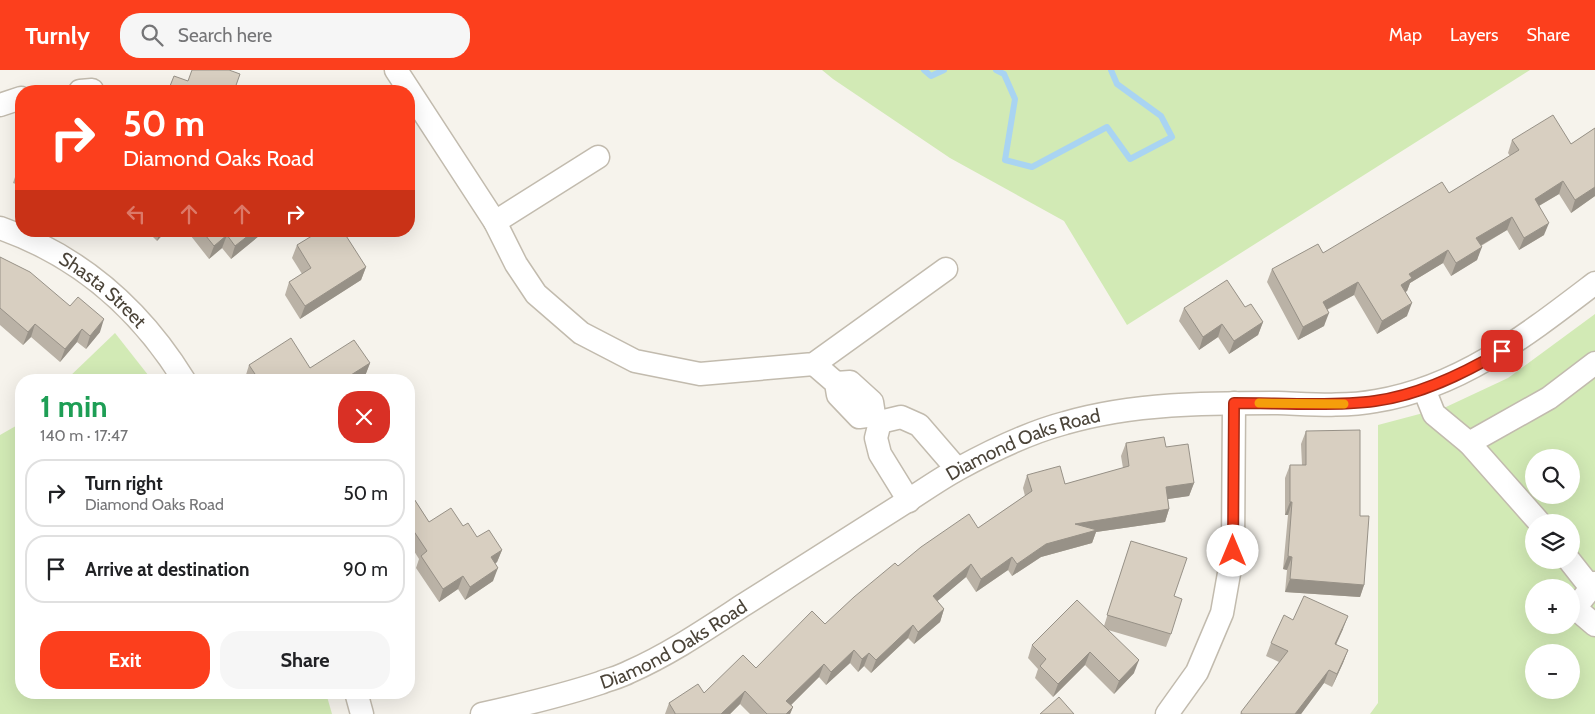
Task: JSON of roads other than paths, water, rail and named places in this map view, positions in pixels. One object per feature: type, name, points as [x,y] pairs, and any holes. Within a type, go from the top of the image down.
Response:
[{"type":"street","points":[[396,70],[406,85]]},
{"type":"street","points":[[415,99],[495,222],[516,264],[536,294],[581,334],[636,361],[700,374],[814,364],[946,269]]},
{"type":"street","points":[[0,105],[15,100]]},
{"type":"street","points":[[495,222],[598,158]]},
{"type":"street","name":"Shasta Street","points":[[0,228],[15,233]]},
{"type":"street","name":"Shasta Street","points":[[25,237],[96,279],[145,326],[180,374]]},
{"type":"street","name":"Diamond Oaks Road","points":[[482,714],[568,694],[628,673],[688,641],[957,469],[1009,444],[1072,421],[1124,410],[1234,403],[1345,404],[1376,401],[1424,388],[1474,367],[1502,351],[1531,332],[1595,283]]},
{"type":"street","points":[[1469,444],[1549,398],[1595,363]]},
{"type":"street","points":[[814,364],[836,383],[850,382],[872,402],[877,418],[876,438],[880,454],[908,500]]},
{"type":"street","points":[[1424,388],[1434,414],[1469,444],[1532,514]]},
{"type":"street","points":[[1167,714],[1197,672],[1222,612],[1233,551],[1234,403]]},
{"type":"street","points":[[877,418],[901,417],[919,425],[957,469]]},
{"type":"street","points":[[1578,569],[1593,585],[1575,608],[1595,625]]},
{"type":"street","points":[[358,699],[362,714]]},
{"type":"waterway","points":[[924,70],[931,76],[944,70]]},
{"type":"waterway","points":[[996,70],[1004,74],[1015,99],[1005,160],[1032,167],[1107,127],[1130,159],[1172,137],[1161,116],[1117,84],[1111,70]]}]
